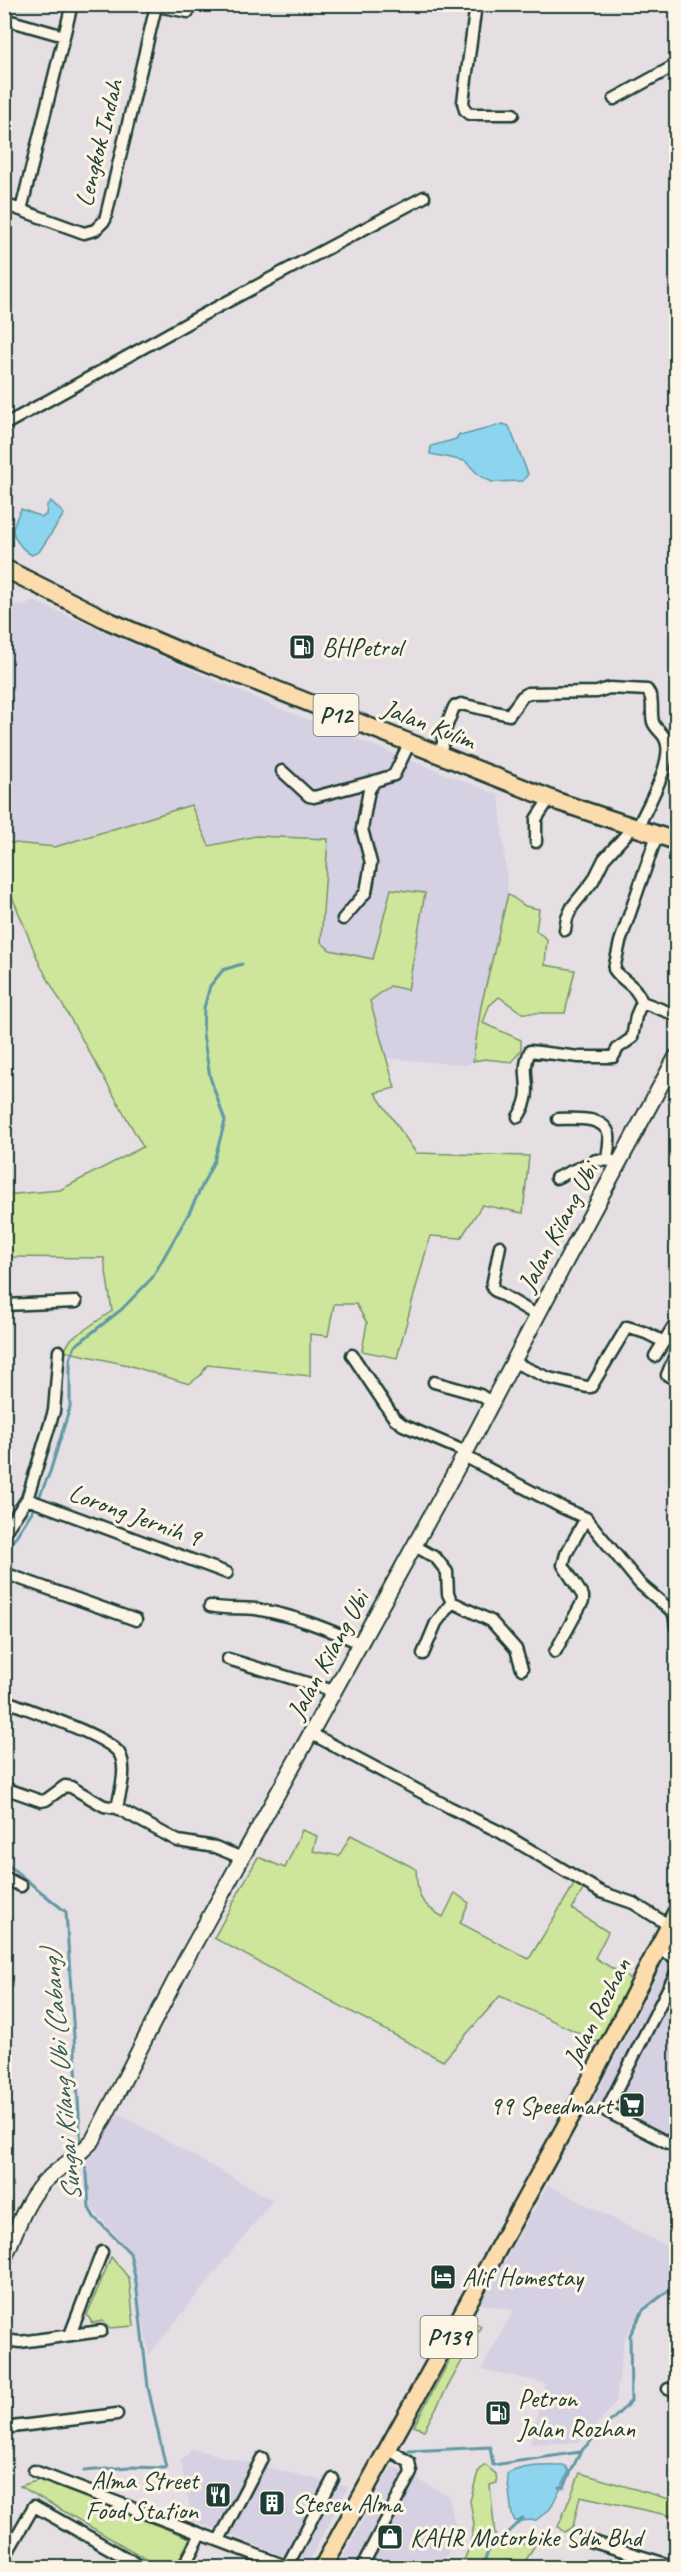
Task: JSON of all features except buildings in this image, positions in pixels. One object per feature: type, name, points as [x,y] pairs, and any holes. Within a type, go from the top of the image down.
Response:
[{"type":"main road","name":"Jalan Kulim","points":[[4,567],[42,589],[118,626],[439,756],[550,798],[676,840]]},
{"type":"main road","name":"Jalan Rozhan","points":[[322,2568],[581,2098],[673,1919]]},
{"type":"street","points":[[21,210],[72,4]]},
{"type":"street","points":[[476,4],[463,102],[465,110],[469,114],[513,114]]},
{"type":"street","points":[[154,5],[188,12]]},
{"type":"street","name":"Lengkok Indah","points":[[4,204],[84,233],[100,226],[105,220],[154,5]]},
{"type":"street","points":[[4,19],[64,36]]},
{"type":"street","points":[[614,99],[676,65]]},
{"type":"street","points":[[4,425],[193,320],[424,197]]},
{"type":"street","points":[[439,756],[443,735],[454,707],[461,704],[509,715],[522,696],[528,693],[597,692],[609,688],[647,690],[652,696],[653,723],[666,738],[669,751],[664,769],[635,828],[604,860],[593,881],[572,907],[565,930]]},
{"type":"street","points":[[282,771],[309,796],[314,797],[394,775],[409,744]]},
{"type":"street","points":[[342,920],[366,892],[371,863],[362,829],[369,790],[375,781]]},
{"type":"street","points":[[536,842],[536,819],[550,798]]},
{"type":"street","points":[[657,835],[620,942],[614,969],[618,975],[633,984],[642,1002],[676,1015]]},
{"type":"street","points":[[518,1117],[526,1105],[528,1091],[525,1061],[530,1051],[579,1057],[613,1058],[618,1048],[632,1038],[636,1016],[642,1002]]},
{"type":"street","name":"Jalan Kilang Ubi","points":[[4,2259],[33,2196],[60,2167],[82,2153],[93,2140],[185,1961],[465,1454],[566,1261],[613,1161],[676,1057]]},
{"type":"street","points":[[556,1178],[596,1160],[613,1161],[606,1128],[596,1121],[558,1119]]},
{"type":"street","points":[[500,1246],[492,1286],[494,1290],[538,1316]]},
{"type":"street","points":[[4,1305],[76,1302]]},
{"type":"street","points":[[513,1362],[549,1378],[591,1387],[627,1327],[664,1342]]},
{"type":"street","points":[[655,1356],[673,1327],[676,1327]]},
{"type":"street","points":[[4,1533],[27,1499],[54,1411],[59,1351]]},
{"type":"street","points":[[676,1353],[667,1375],[676,1380]]},
{"type":"street","points":[[352,1355],[394,1418],[412,1430],[465,1454],[586,1518],[640,1584],[674,1613],[676,1627]]},
{"type":"street","points":[[434,1382],[480,1395],[492,1403]]},
{"type":"street","name":"Lorong Jernih 9","points":[[27,1499],[226,1573]]},
{"type":"street","points":[[555,1652],[583,1601],[583,1596],[563,1565],[566,1554],[586,1518]]},
{"type":"street","points":[[415,1546],[436,1558],[447,1572],[448,1594],[452,1602],[491,1621],[516,1649],[522,1669]]},
{"type":"street","points":[[4,1573],[136,1620]]},
{"type":"street","points":[[423,1654],[436,1623],[452,1602]]},
{"type":"street","points":[[210,1606],[226,1610],[256,1609],[309,1621],[362,1644]]},
{"type":"street","points":[[228,1659],[334,1691]]},
{"type":"street","points":[[4,1700],[87,1733],[120,1754],[123,1766],[117,1808]]},
{"type":"street","points":[[312,1734],[500,1832],[601,1892],[673,1919]]},
{"type":"street","points":[[7,1789],[41,1801],[46,1800],[65,1786],[104,1806],[117,1808],[178,1841],[215,1847],[242,1858]]},
{"type":"street","points":[[4,1877],[21,1886]]},
{"type":"street","points":[[658,1949],[676,1958]]},
{"type":"street","name":"Jalan Rozhan","points":[[676,1973],[606,2111],[676,2147]]},
{"type":"street","points":[[70,2334],[102,2252]]},
{"type":"street","points":[[4,2340],[20,2342],[101,2331]]},
{"type":"street","points":[[4,2428],[117,2414]]},
{"type":"street","points":[[361,2568],[408,2480],[411,2470],[409,2462],[388,2449]]},
{"type":"street","points":[[219,2540],[262,2458]]},
{"type":"street","points":[[34,2471],[288,2567],[333,2479]]},
{"type":"street","points":[[4,2558],[34,2506],[144,2568]]},
{"type":"street","points":[[183,2568],[201,2534]]},
{"type":"street","points":[[587,2540],[676,2567]]},
{"type":"shaded area","points":[[32,600],[283,710],[499,795],[508,894],[481,1006],[473,1061],[467,1065],[385,1058],[370,1000],[390,985],[408,990],[391,889],[373,959],[330,950],[321,942],[256,836],[209,846],[191,805],[55,847],[5,842],[4,602],[25,606]]},
{"type":"shaded area","points":[[670,1950],[676,1953],[676,2153],[589,2109]]},
{"type":"shaded area","points":[[117,2113],[273,2200],[149,2355],[131,2252],[91,2207],[87,2157],[94,2155]]},
{"type":"shaded area","points":[[548,2185],[676,2251],[676,2288],[642,2307],[624,2339],[616,2402],[588,2435],[580,2442],[530,2444],[545,2383],[481,2369],[514,2310],[480,2304]]},
{"type":"shaded area","points":[[192,2449],[348,2487],[307,2565],[192,2520],[181,2461]]},
{"type":"shaded area","points":[[392,2466],[449,2496],[456,2530],[443,2567],[337,2568]]},
{"type":"green space","points":[[191,805],[209,846],[256,836],[328,839],[321,942],[330,950],[373,959],[391,889],[425,893],[408,990],[390,986],[370,1001],[395,1088],[375,1093],[416,1153],[529,1156],[523,1213],[482,1205],[461,1238],[430,1236],[397,1358],[362,1351],[367,1323],[356,1304],[334,1304],[328,1336],[310,1334],[310,1376],[207,1365],[201,1375],[189,1384],[128,1365],[64,1351],[71,1339],[112,1311],[104,1258],[5,1257],[5,1195],[60,1190],[143,1147],[40,965],[5,879],[5,842],[55,847]]},
{"type":"green space","points":[[508,894],[525,906],[539,909],[536,931],[547,939],[545,965],[575,970],[565,1013],[522,1013],[499,997],[489,1006],[483,1023],[521,1040],[521,1050],[512,1062],[485,1059],[473,1061],[481,1006]]},
{"type":"green space","points":[[302,1830],[317,1836],[313,1851],[339,1856],[351,1835],[416,1869],[417,1886],[421,1898],[429,1907],[443,1917],[455,1893],[469,1903],[460,1923],[529,1959],[575,1883],[584,1888],[572,1909],[608,1932],[595,1958],[632,1980],[600,2043],[500,1996],[443,2061],[214,1938],[258,1857],[285,1868]]},
{"type":"green space","points":[[111,2257],[129,2278],[134,2326],[109,2328],[103,2321],[92,2323],[87,2315]]},
{"type":"green space","points":[[471,2321],[481,2326],[424,2430],[414,2426]]},
{"type":"green space","points":[[485,2465],[496,2474],[497,2483],[490,2485],[495,2535],[504,2545],[536,2543],[522,2567],[461,2567],[470,2546],[474,2524],[470,2501],[478,2472]]},
{"type":"green space","points":[[580,2473],[676,2501],[676,2517],[580,2496],[573,2527],[564,2532],[558,2527]]},
{"type":"green space","points":[[39,2480],[190,2538],[175,2567],[160,2567],[20,2486]]},
{"type":"water","points":[[503,424],[509,426],[528,474],[523,481],[492,482],[480,476],[465,461],[430,454],[431,446],[456,439],[459,434],[464,435]]},
{"type":"water","points":[[51,501],[64,514],[39,552],[32,555],[24,550],[16,540],[13,531],[14,523],[21,509],[42,517],[46,515],[47,505]]},
{"type":"water","points":[[566,2466],[569,2471],[550,2509],[536,2520],[515,2521],[512,2515],[507,2474],[528,2467]]},
{"type":"waterway","name":"Sungai Kilang Ubi (Cabang)","points":[[40,1495],[50,1472],[70,1407],[70,1359],[75,1346],[122,1309],[152,1278],[189,1213],[214,1161],[225,1121],[210,1077],[203,1034],[204,1008],[210,986],[223,970],[242,964]]},
{"type":"waterway","name":"Sungai Kilang Ubi (Cabang)","points":[[4,1555],[33,1510]]},
{"type":"waterway","name":"Sungai Kilang Ubi (Cabang)","points":[[4,1862],[66,1912],[81,2146]]},
{"type":"waterway","name":"Sungai Kilang Ubi (Cabang)","points":[[82,2155],[87,2174],[89,2208],[94,2217],[130,2253],[136,2282],[148,2387],[166,2468],[129,2467],[84,2471]]},
{"type":"waterway","points":[[409,2451],[490,2447],[493,2465],[580,2452],[631,2401],[630,2335],[643,2310],[668,2291],[676,2289]]},
{"type":"waterway","points":[[559,2487],[564,2487],[580,2452]]},
{"type":"waterway","points":[[481,2568],[489,2550],[523,2518]]},
{"type":"place","name":"BHPetrol","points":[[302,647]]},
{"type":"place","name":"99 Speedmart","points":[[632,2105]]},
{"type":"place","name":"Alif Homestay","points":[[443,2277]]},
{"type":"place","name":"Petron Jalan Rozhan","points":[[498,2413]]},
{"type":"place","name":"Alma Street Food Station","points":[[218,2495]]},
{"type":"place","name":"Stesen Alma","points":[[272,2503]]},
{"type":"place","name":"KAHR Motorbike Sdn Bhd","points":[[390,2537]]}]
